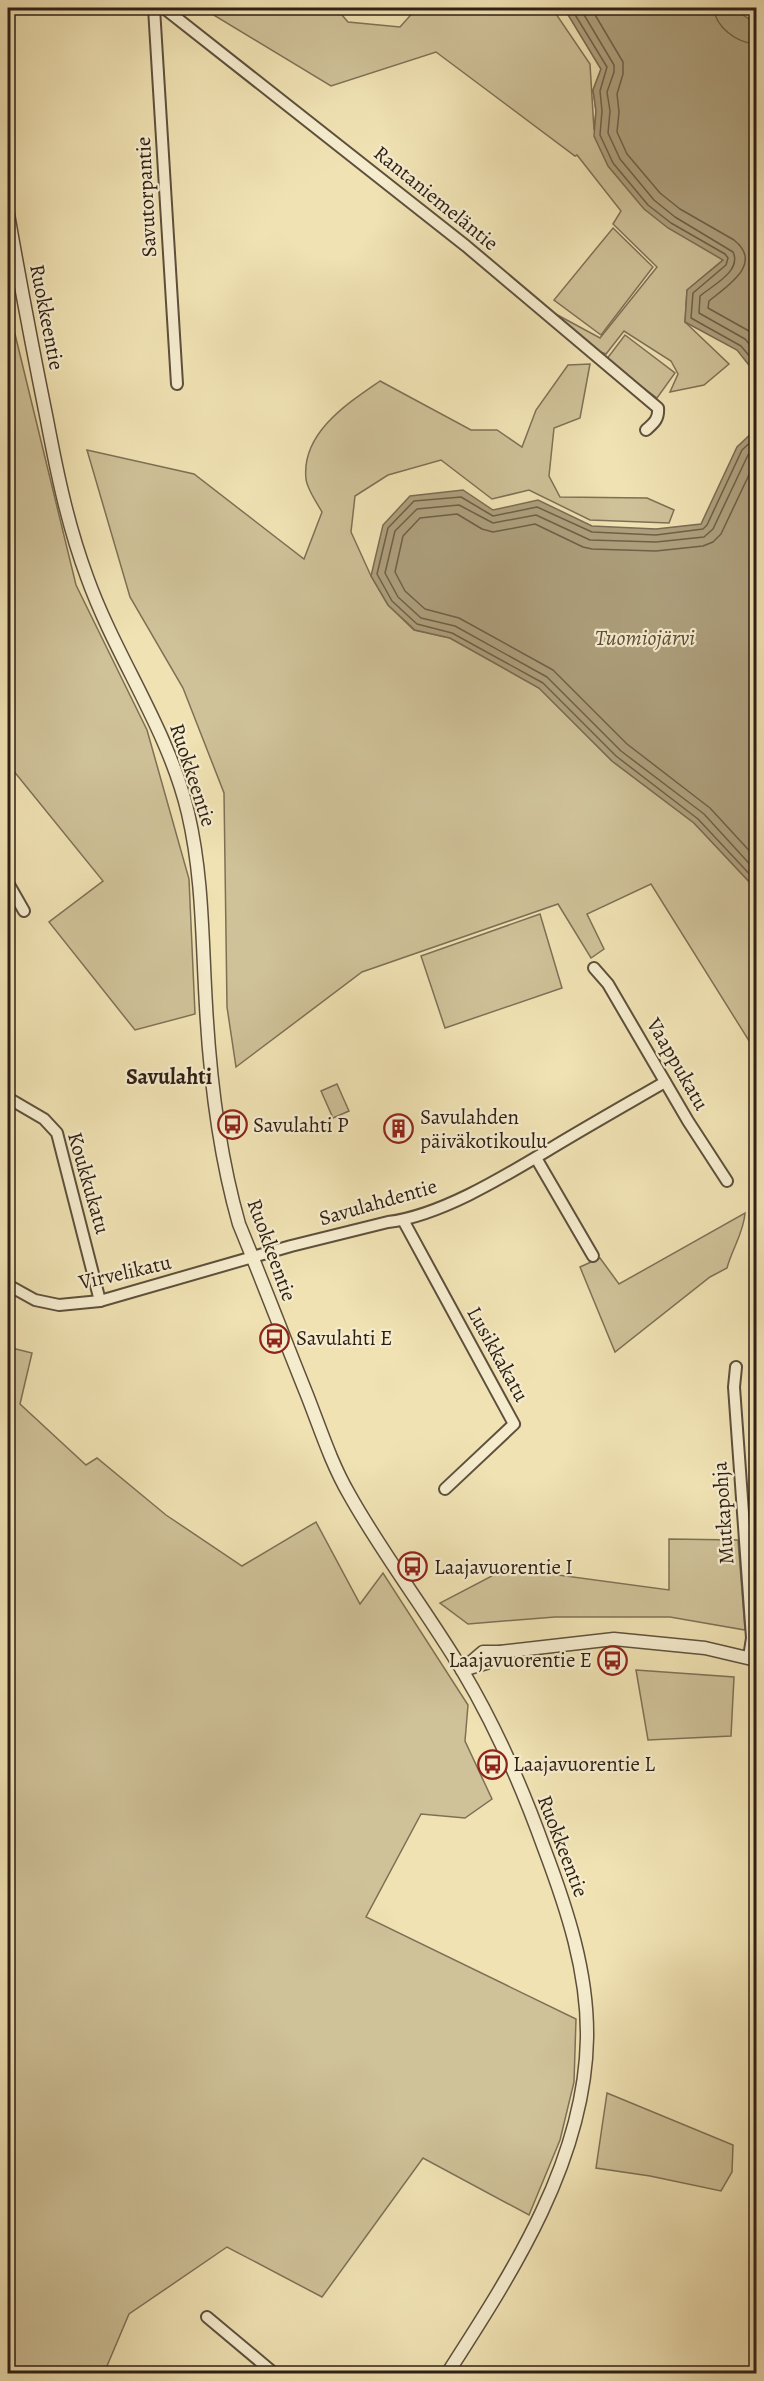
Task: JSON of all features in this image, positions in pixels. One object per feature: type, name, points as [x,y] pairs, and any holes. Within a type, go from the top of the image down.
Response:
[{"type":"street","name":"Savutorpantie","points":[[154,8],[177,384]]},
{"type":"street","name":"Rantaniemeläntie","points":[[164,8],[466,246],[658,408],[655,422],[646,430]]},
{"type":"street","name":"Ruokkeentie","points":[[8,213],[31,344],[68,516],[87,577],[106,623],[155,720],[173,762],[188,812],[201,890],[206,1006],[220,1138],[229,1189],[239,1224],[328,1451],[346,1489],[375,1539],[462,1670],[486,1714],[531,1811],[569,1917],[578,1953],[585,2000],[587,2038],[584,2077],[576,2119],[548,2199],[499,2289],[447,2373]]},
{"type":"street","points":[[8,883],[24,911]]},
{"type":"street","name":"Vaappukatu","points":[[594,968],[608,984],[665,1082],[727,1181]]},
{"type":"street","name":"Savulahdentie","points":[[253,1258],[291,1246],[403,1220],[460,1199],[536,1158],[665,1082]]},
{"type":"street","name":"Koukkukatu","points":[[8,1098],[44,1119],[57,1132],[100,1301]]},
{"type":"street","points":[[536,1158],[593,1256]]},
{"type":"street","name":"Lusikkakatu","points":[[403,1220],[514,1424],[445,1489]]},
{"type":"street","name":"Virvelikatu","points":[[8,1285],[35,1300],[59,1305],[100,1301],[253,1258]]},
{"type":"street","name":"Mutkapohja","points":[[736,1367],[734,1387],[753,1658]]},
{"type":"street","points":[[462,1670],[483,1652],[614,1639],[705,1648],[753,1658]]},
{"type":"street","points":[[207,2318],[275,2373]]},
{"type":"shaded area","points":[[202,8],[336,8],[348,22],[400,27],[417,8],[552,8],[590,64],[594,130],[596,111],[593,90],[601,69],[564,8],[735,8],[723,260],[687,290],[685,322],[729,364],[704,385],[670,392],[678,374],[671,361],[624,331],[606,354],[595,350],[552,312],[600,338],[657,267],[613,224],[621,211],[577,155],[575,156],[436,52],[331,86]]},
{"type":"shaded area","points":[[613,228],[653,267],[601,335],[554,300]]},
{"type":"shaded area","points":[[8,329],[14,330],[76,585],[147,730],[189,879],[195,1014],[135,1030],[49,922],[103,881],[8,764]]},
{"type":"shaded area","points":[[625,335],[675,373],[657,398],[606,360]]},
{"type":"shaded area","points":[[590,364],[580,418],[554,428],[549,476],[560,497],[647,498],[674,510],[669,523],[590,520],[529,490],[492,499],[441,460],[388,475],[355,496],[351,532],[371,576],[388,605],[414,630],[450,638],[539,688],[612,761],[694,823],[756,889],[756,1052],[651,884],[587,914],[604,949],[591,958],[558,904],[362,972],[236,1067],[227,1007],[224,793],[183,688],[130,597],[87,450],[194,474],[304,559],[322,512],[306,479],[306,462],[311,447],[329,421],[354,399],[380,381],[471,430],[497,430],[522,447],[536,410],[568,365]]},
{"type":"shaded area","points":[[540,914],[562,988],[445,1028],[421,956]]},
{"type":"shaded area","points":[[337,1084],[349,1111],[333,1118],[321,1091]]},
{"type":"shaded area","points":[[745,1213],[727,1268],[710,1277],[615,1352],[580,1267],[600,1258],[619,1284]]},
{"type":"shaded area","points":[[8,1347],[32,1353],[20,1404],[86,1465],[97,1458],[166,1515],[242,1566],[316,1522],[360,1604],[383,1573],[468,1705],[465,1741],[492,1799],[465,1818],[421,1814],[366,1917],[576,2019],[574,2082],[560,2140],[529,2215],[423,2158],[322,2297],[227,2247],[129,2314],[104,2373],[8,2373]]},
{"type":"shaded area","points":[[669,1539],[738,1540],[745,1630],[670,1617],[555,1617],[468,1624],[440,1603],[507,1568],[669,1590]]},
{"type":"shaded area","points":[[636,1670],[734,1677],[731,1736],[648,1740]]},
{"type":"shaded area","points":[[607,2093],[733,2145],[732,2172],[721,2191],[650,2176],[596,2168]]},
{"type":"water","points":[[564,8],[735,8],[756,23],[756,374],[737,350],[685,322],[687,290],[723,260],[668,228],[644,209],[608,166],[594,136],[596,111],[593,90],[601,69]]},
{"type":"water","name":"Tuomiojärvi","points":[[756,429],[756,889],[694,823],[612,761],[539,688],[450,638],[415,630],[388,605],[371,576],[383,525],[410,496],[463,490],[493,510],[538,500],[592,526],[656,529],[701,524],[737,447]]},
{"type":"place","name":"Savulahti P","points":[[232,1125]]},
{"type":"place","name":"Savulahden päiväkotikoulu","points":[[399,1129]]},
{"type":"place","name":"Savulahti E","points":[[275,1338]]},
{"type":"place","name":"Laajavuorentie I","points":[[413,1567]]},
{"type":"place","name":"Laajavuorentie E","points":[[613,1660]]},
{"type":"place","name":"Laajavuorentie L","points":[[492,1764]]},
{"type":"district","name":"Savulahti","points":[[169,1077]]}]
